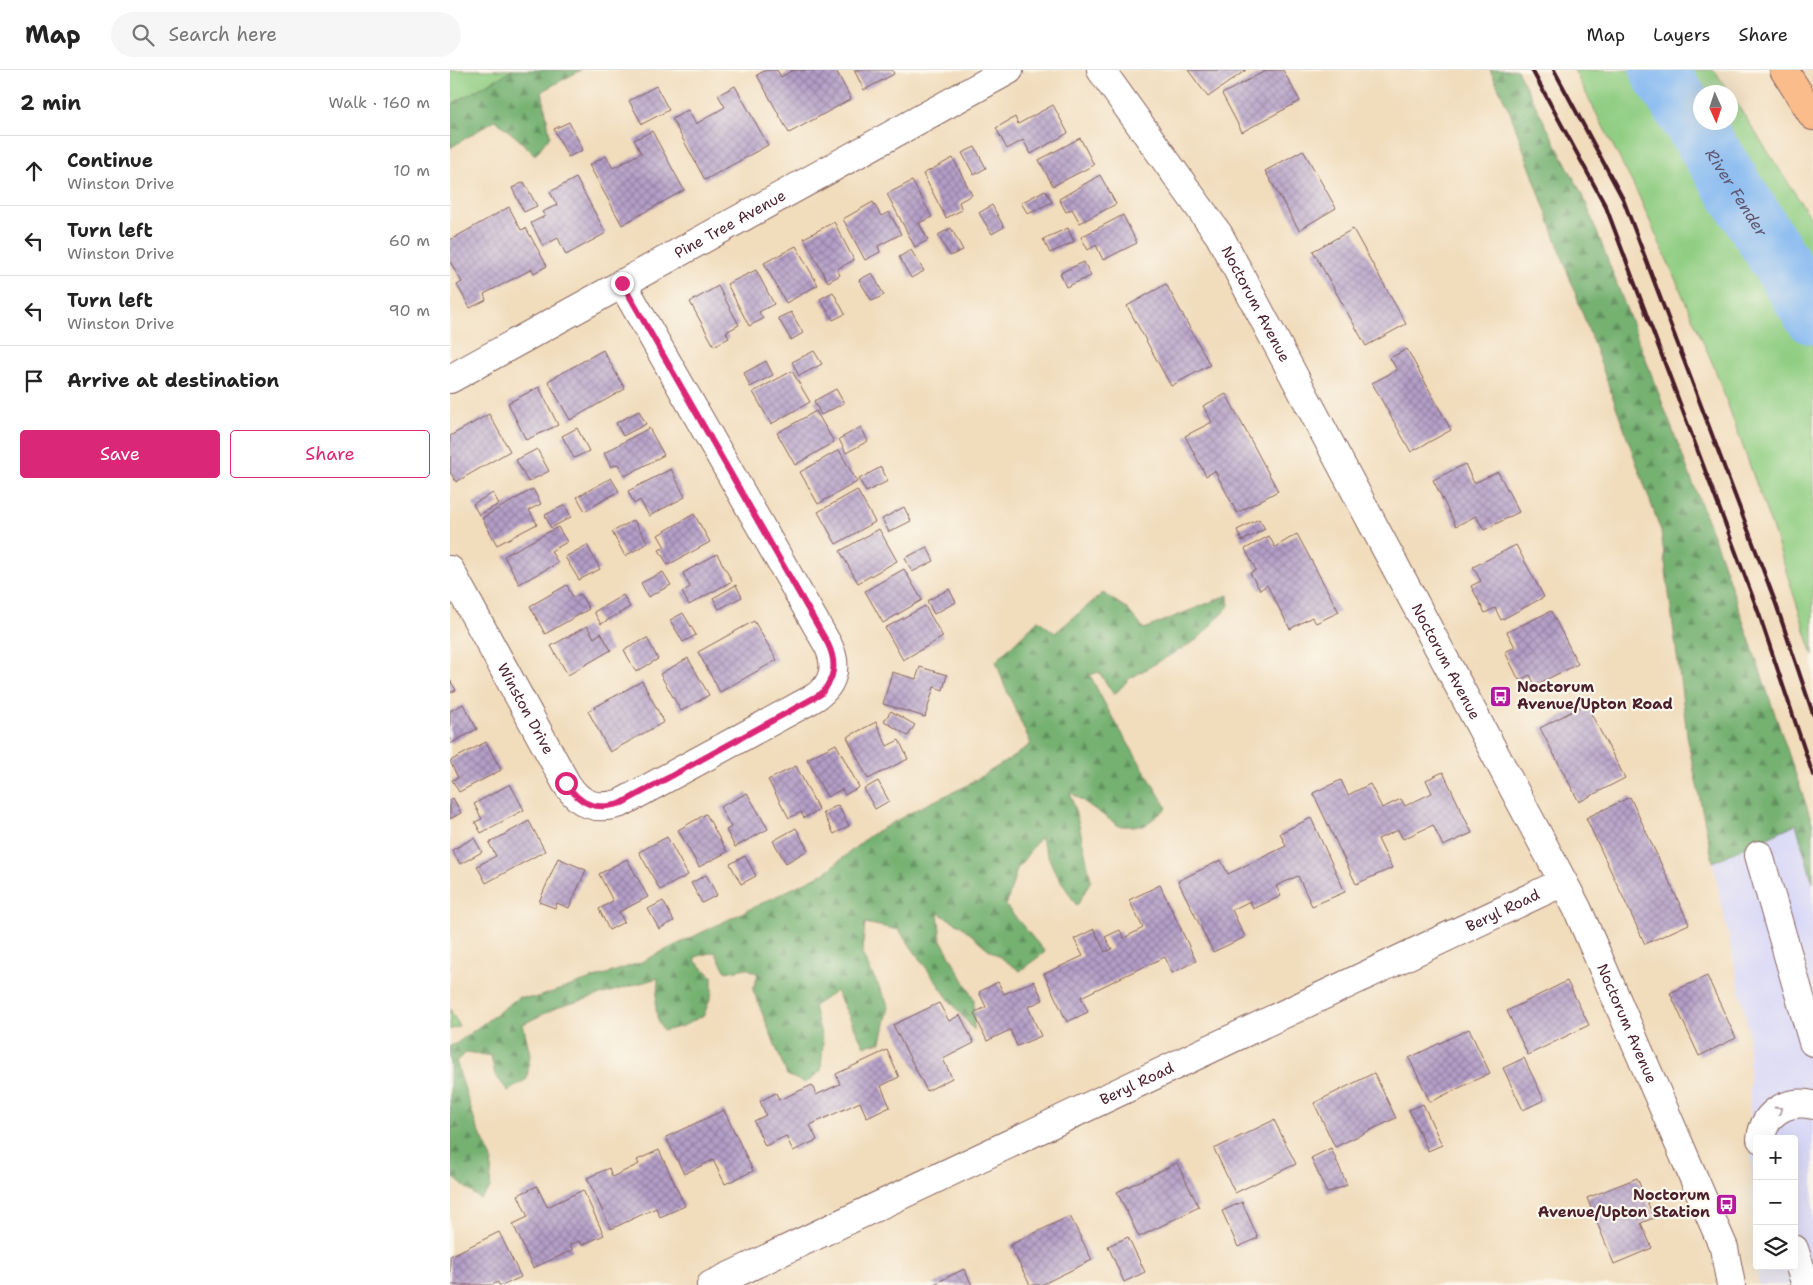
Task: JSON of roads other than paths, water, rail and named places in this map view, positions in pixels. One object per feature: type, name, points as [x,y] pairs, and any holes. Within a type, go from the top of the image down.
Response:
[{"type":"highway","points":[[1784,70],[1813,116]]},
{"type":"street","name":"Pine Tree Avenue","points":[[450,379],[1009,70]]},
{"type":"street","name":"Noctorum Avenue","points":[[1101,70],[1219,235],[1577,908],[1724,1248],[1730,1285]]},
{"type":"street","name":"Winston Drive","points":[[450,570],[566,783],[573,794],[584,802],[596,807],[609,807],[622,803],[821,694],[829,685],[833,676],[834,665],[833,654],[828,644],[622,283]]},
{"type":"street","points":[[1759,855],[1813,1042]]},
{"type":"street","name":"Beryl Road","points":[[712,1285],[1563,882]]},
{"type":"street","points":[[1761,1135],[1768,1119],[1778,1110],[1790,1104],[1804,1103],[1813,1105]]},
{"type":"street","points":[[1798,1261],[1806,1285]]},
{"type":"waterway","name":"River Fender","points":[[1659,70],[1813,315]]},
{"type":"railway","points":[[1532,70],[1606,207],[1758,611],[1813,775]]},
{"type":"railway","points":[[1554,70],[1623,199],[1776,604],[1813,714]]},
{"type":"place","name":"Noctorum Avenue/Upton Road","points":[[1501,696]]},
{"type":"place","name":"Noctorum Avenue/Upton Station","points":[[1726,1204]]}]
